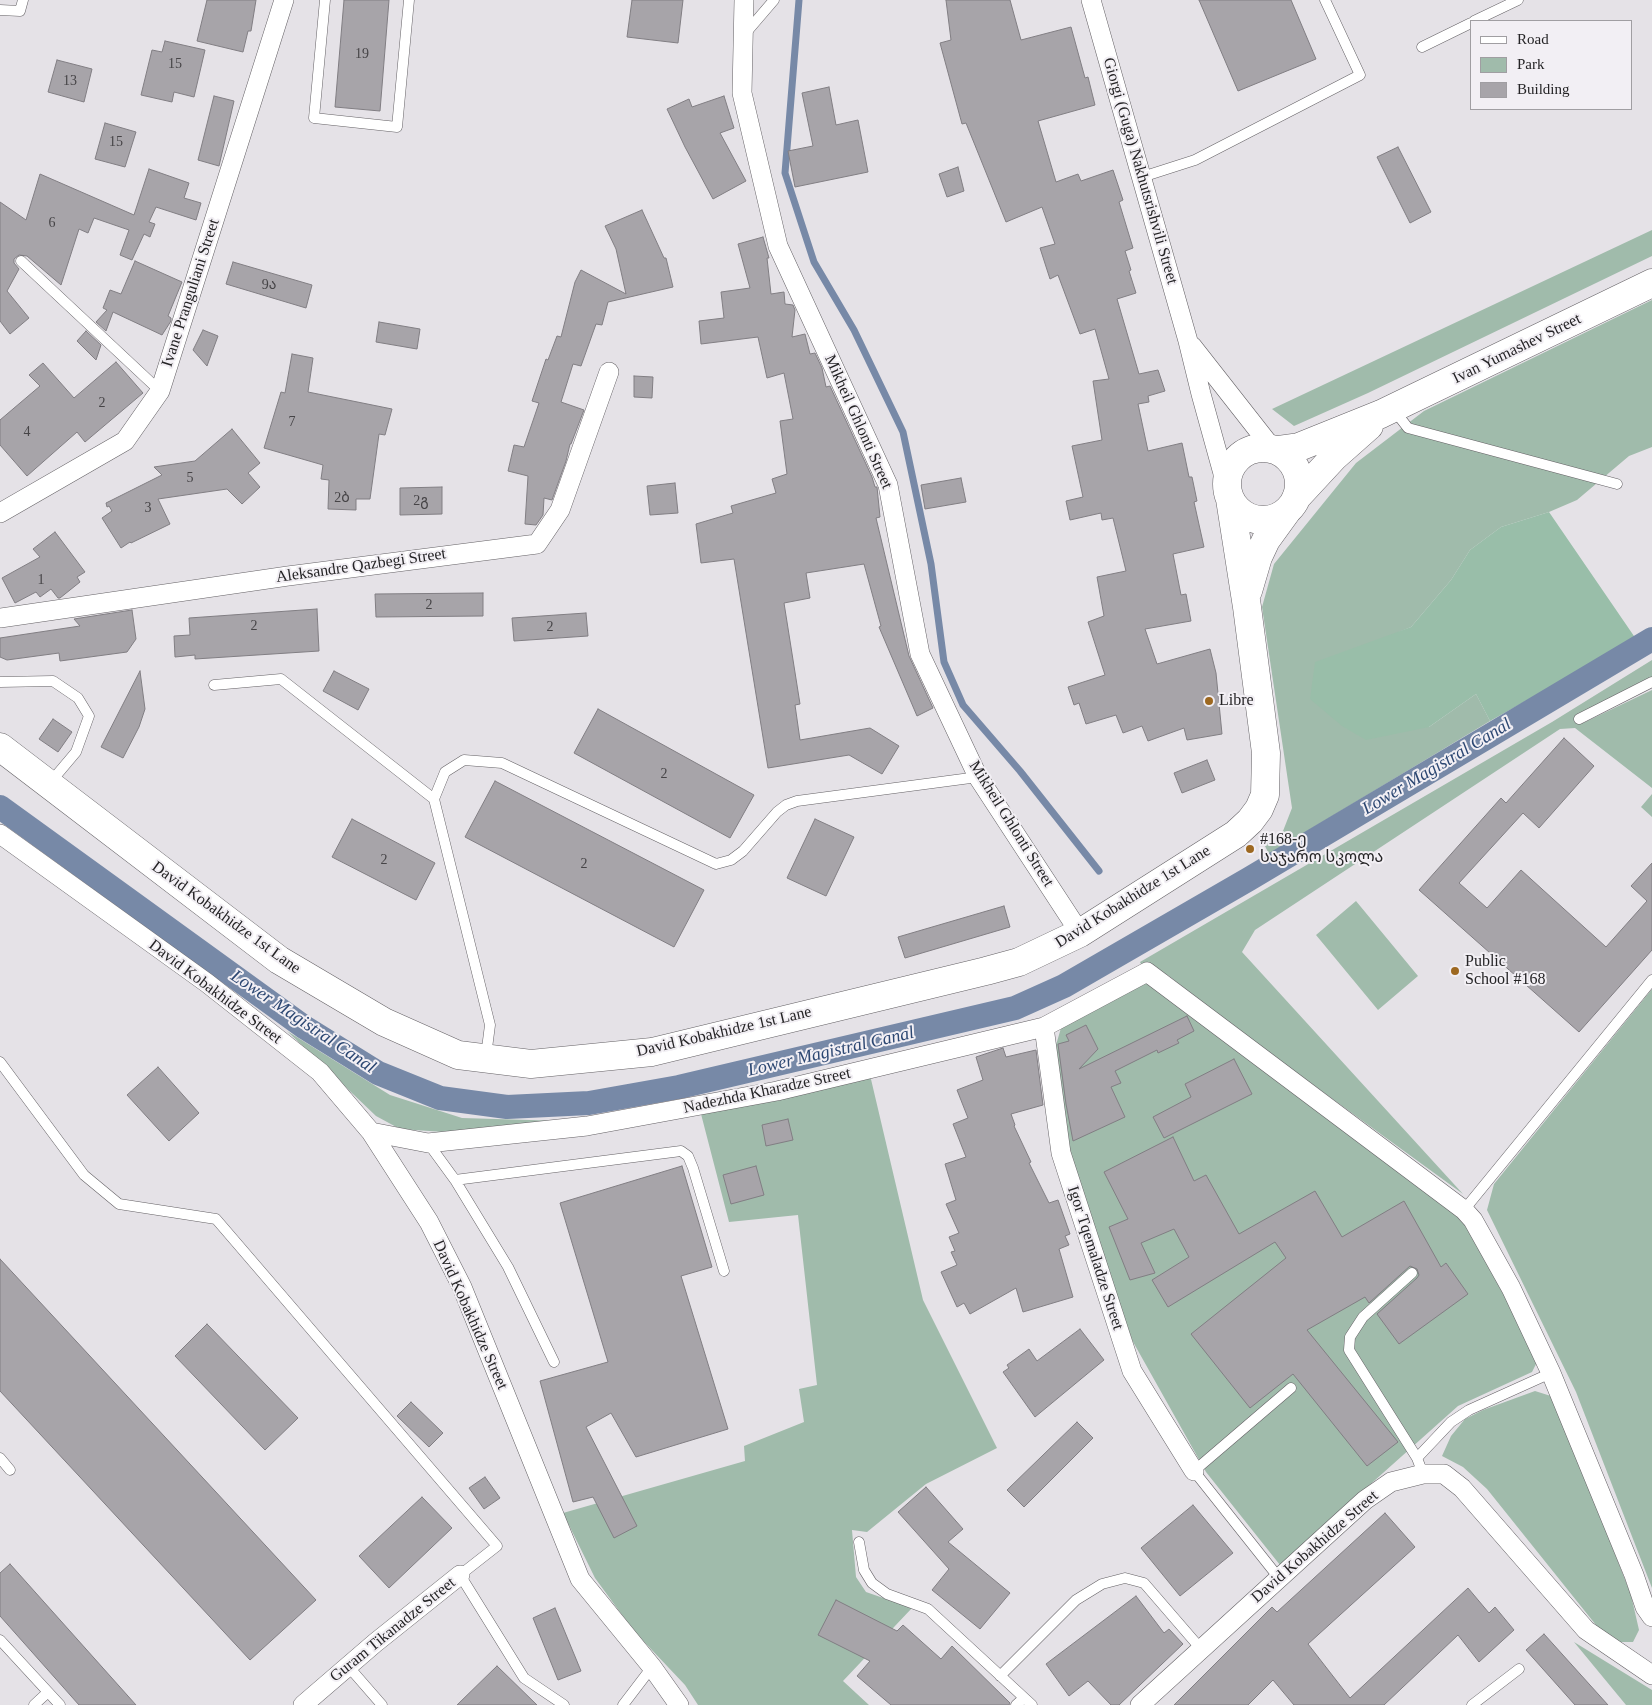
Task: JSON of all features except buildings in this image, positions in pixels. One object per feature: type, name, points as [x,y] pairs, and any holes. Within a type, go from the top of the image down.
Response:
[{"type":"street","name":"Ivane Pranguliani Street","points":[[0,513],[125,441],[160,391],[284,0]]},
{"type":"street","name":"Mikheil Ghlonti Street","points":[[744,0],[742,93],[778,246],[888,485],[920,654],[978,777],[1080,933]]},
{"type":"street","name":"Giorgi (Guga) Nakhutsrishvili Street","points":[[1091,0],[1188,341],[1229,494]]},
{"type":"street","name":"Ivan Yumashev Street","points":[[1274,449],[1299,447],[1387,411],[1652,283]]},
{"type":"street","name":"Giorgi (Guga) Nakhutsrishvili Street","points":[[1188,341],[1274,449]]},
{"type":"street","name":"Aleksandre Qazbegi Street","points":[[0,618],[288,576],[537,544],[560,510],[609,372]]},
{"type":"street","name":"Ivan Yumashev Street","points":[[1291,504],[1334,457],[1387,411]]},
{"type":"street","points":[[1260,448],[1274,449],[1285,455],[1297,470],[1299,489],[1291,504],[1277,516],[1267,520],[1256,519],[1245,515],[1237,509],[1229,494],[1227,476],[1231,466],[1249,450],[1260,448]]},
{"type":"street","name":"David Kobakhidze 1st Lane","points":[[0,748],[279,960],[384,1022],[458,1055],[531,1064],[652,1052],[986,972],[1019,962],[1080,933],[1236,834],[1259,809],[1265,795],[1266,753],[1247,607],[1229,494]]},
{"type":"street","name":"David Kobakhidze 1st Lane","points":[[1247,607],[1251,576],[1258,557],[1266,540],[1291,504]]},
{"type":"street","name":"David Kobakhidze Street","points":[[0,834],[207,984],[320,1072],[372,1132],[428,1222],[462,1287],[580,1579],[652,1667],[679,1705]]},
{"type":"street","name":"Nadezhda Kharadze Street","points":[[372,1132],[428,1143],[587,1126],[777,1091],[1044,1027],[1147,972],[1464,1210]]},
{"type":"street","name":"Igor Tqemaladze Street","points":[[1044,1027],[1061,1153],[1132,1371],[1194,1471]]},
{"type":"street","points":[[1464,1210],[1473,1220],[1511,1288],[1551,1373],[1645,1606],[1652,1617]]},
{"type":"street","name":"David Kobakhidze Street","points":[[1140,1705],[1365,1500],[1391,1482],[1420,1466],[1444,1474],[1462,1488],[1586,1630],[1652,1675]]},
{"type":"street","name":"Guram Tikanadze Street","points":[[304,1705],[348,1666],[460,1575]]},
{"type":"lane","points":[[0,10],[20,11],[23,0]]},
{"type":"lane","points":[[325,0],[314,118],[398,127],[409,0]]},
{"type":"lane","points":[[743,36],[774,0]]},
{"type":"lane","points":[[1142,177],[1195,160],[1360,75],[1324,0]]},
{"type":"lane","points":[[1476,20],[1518,0]]},
{"type":"lane","points":[[1422,47],[1470,23]]},
{"type":"lane","points":[[21,261],[160,391]]},
{"type":"lane","points":[[1387,411],[1408,428],[1617,484]]},
{"type":"lane","points":[[214,685],[281,679],[434,798]]},
{"type":"lane","points":[[0,682],[53,681],[78,698],[89,716],[76,752],[49,785]]},
{"type":"lane","points":[[1580,719],[1652,682]]},
{"type":"lane","points":[[486,1058],[490,1025],[434,798],[444,772],[464,760],[502,763],[716,864],[731,860],[743,851],[777,812],[786,805],[797,801],[978,777]]},
{"type":"lane","points":[[1464,1210],[1652,980]]},
{"type":"lane","points":[[0,1062],[84,1175],[119,1204],[216,1219],[497,1546],[460,1575],[524,1678],[564,1705]]},
{"type":"lane","points":[[428,1143],[455,1180],[508,1267],[554,1362]]},
{"type":"lane","points":[[455,1180],[681,1151],[688,1156],[724,1271]]},
{"type":"lane","points":[[1412,1273],[1363,1317],[1350,1337],[1349,1350],[1420,1466],[1451,1422],[1469,1410],[1551,1373]]},
{"type":"lane","points":[[1194,1471],[1291,1388]]},
{"type":"lane","points":[[0,1458],[10,1470]]},
{"type":"lane","name":"Igor Tqemaladze Street","points":[[1194,1471],[1279,1578]]},
{"type":"lane","points":[[859,1542],[864,1570],[872,1582],[887,1594],[928,1609],[1000,1676],[1020,1701],[1032,1705]]},
{"type":"lane","points":[[1000,1676],[1076,1600],[1102,1584],[1125,1578],[1144,1583],[1201,1650]]},
{"type":"lane","points":[[0,1640],[60,1705]]},
{"type":"lane","points":[[348,1666],[382,1705]]},
{"type":"lane","points":[[623,1705],[652,1667]]},
{"type":"lane","points":[[1472,1705],[1518,1669]]},
{"type":"lane","points":[[34,1705],[48,1692]]},
{"type":"green space","points":[[1652,230],[1652,256],[1368,393],[1294,426],[1272,409]]},
{"type":"green space","points":[[1652,300],[1652,447],[1629,456],[1577,500],[1549,512],[1501,527],[1470,550],[1451,580],[1411,627],[1387,637],[1429,727],[1476,694],[1490,721],[1269,854],[1264,844],[1283,831],[1292,808],[1262,607],[1274,564],[1356,463],[1424,411]]},
{"type":"green space","points":[[1549,512],[1636,639],[1490,721],[1476,694],[1429,727],[1366,740],[1342,726],[1310,699],[1315,662],[1411,627],[1451,580],[1470,550],[1501,527]]},
{"type":"green space","points":[[1652,660],[1652,677],[1576,716],[1583,723],[1652,690],[1652,788],[1575,728],[1560,729],[1255,930],[1242,952],[1463,1194],[1209,1009],[1169,976],[1155,968],[1142,966],[1140,962],[1552,722]]},
{"type":"green space","points":[[1652,794],[1652,817],[1641,807]]},
{"type":"green space","points":[[1356,901],[1418,976],[1378,1010],[1316,935]]},
{"type":"green space","points":[[1141,979],[1471,1224],[1539,1358],[1532,1372],[1458,1406],[1280,1565],[1206,1472],[1132,1340],[1071,1161],[1056,1045],[1061,1028]]},
{"type":"green space","points":[[1652,989],[1652,1588],[1576,1392],[1487,1210],[1494,1184]]},
{"type":"green space","points":[[287,1031],[390,1095],[462,1118],[563,1121],[444,1132],[400,1129],[376,1116]]},
{"type":"green space","points":[[870,1075],[923,1300],[997,1448],[926,1484],[867,1532],[852,1530],[856,1577],[866,1592],[912,1608],[843,1681],[869,1705],[698,1705],[685,1685],[633,1630],[595,1578],[563,1513],[745,1461],[744,1446],[804,1422],[799,1389],[817,1385],[798,1215],[729,1222],[701,1114]]},
{"type":"green space","points":[[1535,1391],[1554,1397],[1631,1595],[1639,1630],[1633,1642],[1618,1642],[1604,1635],[1487,1489],[1463,1467],[1442,1456],[1451,1436],[1465,1419],[1483,1410]]},
{"type":"green space","points":[[1574,1642],[1652,1690],[1652,1705],[1626,1705]]},
{"type":"waterway","points":[[799,0],[785,173],[814,262],[854,330],[903,432],[931,564],[944,662],[963,705],[1020,771],[1099,871]]},
{"type":"waterway","name":"Lower Magistral Canal","points":[[0,807],[304,1027],[378,1073],[440,1098],[507,1107],[589,1103],[679,1087],[1015,1008],[1064,986],[1249,879],[1652,639]]},
{"type":"place","name":"Libre","points":[[1209,701]]},
{"type":"place","name":"#168-ე საჯარო სკოლა","points":[[1250,849]]},
{"type":"place","name":"Public School #168","points":[[1455,971]]}]
